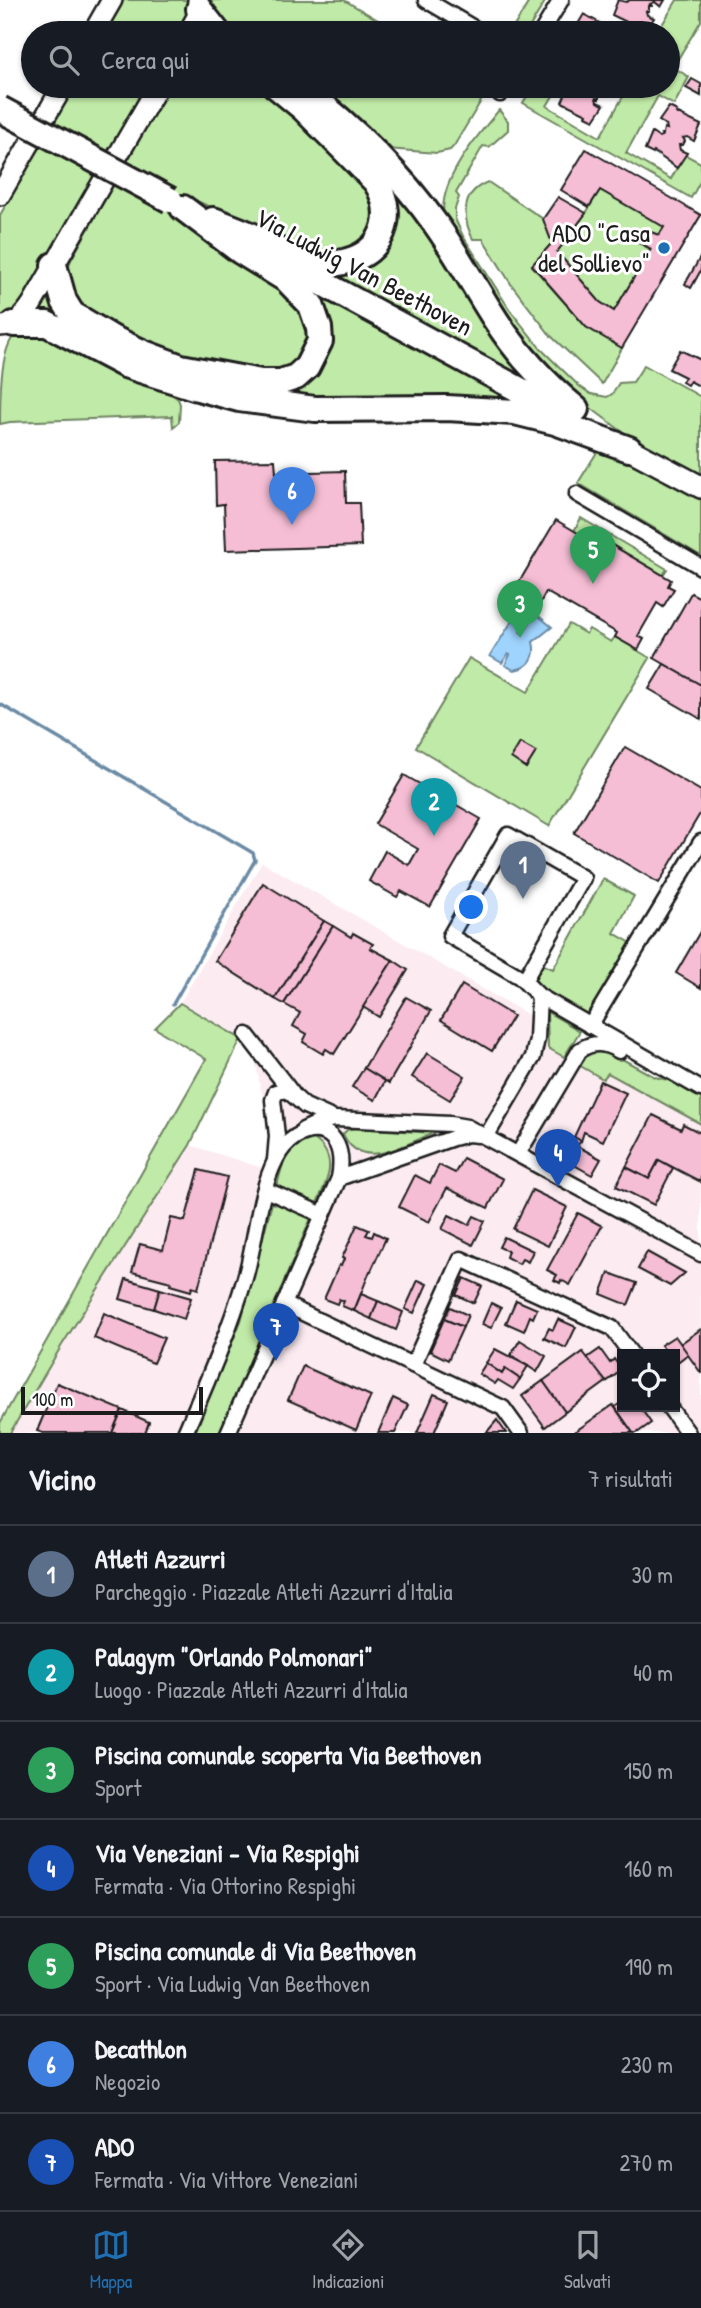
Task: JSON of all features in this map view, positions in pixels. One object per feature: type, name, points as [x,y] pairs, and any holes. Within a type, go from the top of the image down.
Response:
[{"type":"highway","points":[[198,5],[209,21]]},
{"type":"highway","points":[[176,204],[312,263],[332,264],[350,260],[365,253],[376,243],[385,226],[386,212],[383,196],[376,183],[291,98]]},
{"type":"highway","points":[[314,98],[365,143],[414,196],[458,256],[503,332],[529,364],[575,408],[629,449]]},
{"type":"highway","name":"Via Ludwig Van Beethoven","points":[[0,109],[629,449]]},
{"type":"highway","points":[[54,265],[64,301],[72,314],[144,354],[181,367],[261,382],[282,382],[296,377],[312,360],[320,341],[319,328],[310,305],[287,280],[240,251],[176,204]]},
{"type":"highway","points":[[5,329],[47,324],[132,368],[239,399],[315,409],[447,408],[504,411],[555,422],[629,449]]},
{"type":"main road","points":[[100,21],[112,0]]},
{"type":"main road","points":[[0,195],[56,98]]},
{"type":"main road","points":[[5,329],[26,314],[151,98]]},
{"type":"main road","name":"Via Ludwig Van Beethoven","points":[[629,449],[701,487]]},
{"type":"street","points":[[426,0],[462,21]]},
{"type":"street","points":[[548,21],[561,0]]},
{"type":"street","points":[[577,494],[701,566]]},
{"type":"street","points":[[524,981],[583,878],[508,835],[450,936],[520,976],[524,981],[539,996],[701,1089]]},
{"type":"street","points":[[590,1026],[701,842]]},
{"type":"street","points":[[486,1136],[533,1057],[537,1039],[539,996]]},
{"type":"street","points":[[247,1035],[305,1106],[335,1119]]},
{"type":"street","points":[[518,1154],[571,1062],[584,1047],[606,1045],[653,1070],[677,1075]]},
{"type":"street","points":[[185,1433],[215,1365],[245,1278],[275,1161],[277,1136],[273,1095],[281,1090],[292,1093]]},
{"type":"street","points":[[275,1161],[292,1140],[311,1126],[335,1119],[459,1125],[486,1136],[701,1254]]},
{"type":"street","points":[[228,1433],[339,1178],[341,1157],[334,1138],[323,1132],[312,1132],[292,1140]]},
{"type":"street","points":[[339,1178],[453,1138],[474,1134],[486,1136]]},
{"type":"street","points":[[266,1190],[323,1214]]},
{"type":"street","points":[[413,1365],[461,1259],[612,1328],[627,1349]]},
{"type":"street","points":[[284,1304],[503,1408],[522,1433]]},
{"type":"street","points":[[673,1412],[688,1433]]},
{"type":"shaded area","points":[[262,862],[701,1114],[701,1433],[10,1433],[62,1345],[190,1145],[263,1168],[272,1127],[252,1046],[180,1003]]},
{"type":"green space","points":[[123,0],[188,0],[187,13],[183,21],[111,21]]},
{"type":"green space","points":[[211,0],[344,0],[380,21],[218,21],[209,6]]},
{"type":"green space","points":[[530,0],[546,0],[533,21],[517,21]]},
{"type":"green space","points":[[677,0],[701,0],[701,21],[680,56],[680,21],[664,21]]},
{"type":"green space","points":[[680,71],[689,77],[680,94]]},
{"type":"green space","points":[[67,98],[139,98],[24,299],[14,312],[0,317],[0,215]]},
{"type":"green space","points":[[162,98],[277,98],[367,189],[373,206],[372,225],[359,247],[317,256],[182,194],[174,195],[167,208],[169,213],[224,250],[282,283],[312,329],[305,355],[283,373],[214,367],[137,342],[75,303],[67,271]]},
{"type":"green space","points":[[319,98],[483,98],[450,150],[437,153],[375,148]]},
{"type":"green space","points":[[526,98],[552,98],[547,106],[600,137],[622,98],[657,98],[626,153],[671,179],[684,154],[701,163],[701,180],[691,198],[523,103]]},
{"type":"green space","points":[[662,98],[678,98],[674,105]]},
{"type":"green space","points":[[499,110],[508,121],[508,130],[489,147],[483,146],[456,193],[459,197],[455,219],[463,236],[510,310],[541,349],[579,386],[591,394],[607,397],[619,383],[633,382],[644,365],[701,397],[701,476],[620,430],[564,388],[520,343],[444,217],[443,203],[453,174]]},
{"type":"green space","points":[[356,141],[571,409],[313,271],[336,269],[390,217]]},
{"type":"green space","points":[[488,182],[543,219],[552,243],[532,266],[586,327],[622,348],[602,384],[551,336],[511,284],[483,239],[473,239],[467,223],[466,206],[473,192]]},
{"type":"green space","points":[[600,190],[664,227],[659,235],[638,231],[636,242],[651,249],[614,311],[600,302],[557,252]]},
{"type":"green space","points":[[298,283],[548,415],[471,403],[312,404],[237,393],[142,366],[107,352],[51,320],[33,318],[51,286],[56,305],[68,317],[91,333],[149,363],[195,376],[273,389],[291,385],[306,376],[321,360],[326,344],[327,324],[321,308]]},
{"type":"green space","points":[[34,329],[125,379],[169,392],[180,404],[179,422],[173,427],[172,416],[0,424],[5,354],[15,335]]},
{"type":"green space","points":[[602,444],[701,500],[701,556],[578,483]]},
{"type":"green space","points":[[581,518],[667,569],[663,575],[599,537],[595,543],[574,531]]},
{"type":"green space","points":[[569,624],[586,634],[589,629],[611,642],[615,637],[650,658],[549,826],[416,747],[469,658],[528,692]]},
{"type":"green space","points":[[603,879],[634,896],[614,933],[633,944],[590,1018],[552,997],[535,979],[542,964],[553,969]]},
{"type":"green space","points":[[180,1003],[241,1039],[190,1145],[62,1345],[10,1433],[0,1433],[0,1423],[206,1059],[155,1028]]},
{"type":"green space","points":[[547,1012],[580,1031],[564,1057],[548,1048]]},
{"type":"green space","points":[[602,1048],[655,1077],[672,1081],[701,1097],[701,1124],[608,1073],[603,1079],[577,1064],[584,1054]]},
{"type":"green space","points":[[355,1128],[434,1133],[397,1148],[372,1154],[360,1152],[351,1146],[343,1134]]},
{"type":"green space","points":[[314,1139],[327,1153],[329,1161],[325,1186],[317,1203],[277,1186],[287,1155],[297,1146]]},
{"type":"green space","points":[[273,1199],[312,1216],[219,1433],[195,1433],[241,1321]]},
{"type":"water","points":[[535,613],[552,627],[533,642],[533,657],[528,664],[514,670],[505,665],[510,655],[508,654],[502,663],[490,656],[514,618],[524,625],[520,632],[523,634]]},
{"type":"building","points":[[618,0],[665,0],[661,7],[655,2],[650,4],[652,6],[646,11],[647,15],[654,18],[652,21],[624,21],[612,15]]},
{"type":"building","points":[[584,14],[596,21],[580,21]]},
{"type":"building","points":[[692,79],[701,84],[701,96],[686,88]]},
{"type":"building","points":[[564,98],[596,98],[597,102],[604,105],[594,120],[562,102]]},
{"type":"building","points":[[669,107],[701,125],[694,141],[683,138],[683,145],[679,145],[680,150],[687,153],[677,168],[654,152],[653,154],[645,150],[652,133],[658,137],[662,136],[664,128],[667,129],[666,125],[659,121]]},
{"type":"building","name":"ADO \"Casa del Sollievo\"","points":[[586,149],[701,215],[622,348],[586,327],[532,265],[552,243],[543,219],[558,197],[586,213],[557,252],[600,302],[614,311],[651,249],[636,241],[638,231],[659,235],[664,227],[600,190],[589,207],[561,190]]},
{"type":"building","points":[[701,256],[701,270],[691,288],[685,284]]},
{"type":"building","points":[[680,350],[701,360],[701,387],[690,381],[687,385],[682,382],[685,377],[669,369]]},
{"type":"building","points":[[275,460],[276,473],[345,471],[346,503],[359,503],[361,546],[226,550],[224,504],[216,505],[215,461]]},
{"type":"building","points":[[556,520],[595,543],[598,537],[671,580],[668,586],[674,589],[663,607],[657,603],[638,636],[644,639],[638,650],[615,637],[617,633],[546,592],[540,603],[515,589]]},
{"type":"building","points":[[691,593],[701,598],[701,685],[654,658]]},
{"type":"building","points":[[664,664],[701,685],[701,719],[649,689]]},
{"type":"building","points":[[520,743],[536,752],[526,768],[511,758]]},
{"type":"building","points":[[625,747],[701,791],[701,812],[659,883],[574,833]]},
{"type":"building","points":[[404,775],[481,819],[430,907],[401,891],[397,897],[369,881],[385,851],[409,865],[418,849],[375,824]]},
{"type":"building","points":[[263,883],[324,921],[275,999],[215,961]]},
{"type":"building","points":[[324,921],[333,926],[284,1004],[275,999]]},
{"type":"building","points":[[333,926],[351,937],[353,933],[373,944],[370,948],[393,960],[334,1054],[326,1049],[323,1054],[303,1042],[307,1034],[293,1026],[300,1013],[284,1004]]},
{"type":"building","points":[[701,930],[701,988],[676,973]]},
{"type":"building","points":[[393,960],[408,970],[379,1017],[363,1007]]},
{"type":"building","points":[[462,985],[513,1016],[492,1051],[441,1020]]},
{"type":"building","points":[[406,997],[431,1011],[389,1083],[364,1068]]},
{"type":"building","points":[[427,1053],[465,1076],[450,1100],[412,1077]]},
{"type":"building","points":[[364,1068],[385,1081],[375,1100],[352,1087]]},
{"type":"building","points":[[600,1081],[626,1093],[603,1141],[584,1132],[581,1141],[574,1137]]},
{"type":"building","points":[[653,1115],[681,1129],[683,1124],[701,1133],[701,1182],[659,1160],[649,1179],[626,1167]]},
{"type":"building","points":[[574,1137],[581,1141],[577,1146],[601,1159],[592,1175],[562,1158]]},
{"type":"building","points":[[463,1158],[503,1179],[488,1208],[447,1188],[429,1222],[399,1207],[415,1175],[430,1183],[439,1165],[455,1173]]},
{"type":"building","points":[[659,1160],[673,1168],[654,1205],[616,1186],[626,1167],[649,1179]]},
{"type":"building","points":[[199,1170],[227,1177],[198,1289],[192,1287],[191,1291],[170,1285],[171,1282],[132,1272],[140,1244],[163,1250],[171,1218],[185,1221]]},
{"type":"building","points":[[532,1190],[567,1207],[548,1246],[513,1229]]},
{"type":"building","points":[[578,1213],[602,1226],[570,1285],[554,1280],[557,1275],[547,1270]]},
{"type":"building","points":[[449,1215],[469,1225],[474,1216],[485,1221],[473,1245],[442,1229]]},
{"type":"building","points":[[357,1225],[369,1230],[366,1235],[372,1237],[374,1232],[386,1238],[354,1311],[342,1306],[344,1301],[339,1299],[337,1304],[324,1299]]},
{"type":"building","points":[[504,1237],[533,1251],[528,1262],[522,1259],[519,1264],[506,1257],[508,1251],[499,1247]]},
{"type":"building","points":[[647,1252],[685,1273],[670,1286],[638,1269]]},
{"type":"building","points":[[609,1273],[637,1283],[628,1305],[601,1294]]},
{"type":"building","points":[[464,1278],[482,1286],[474,1303],[456,1295]]},
{"type":"building","points":[[126,1279],[160,1289],[154,1309],[120,1299]]},
{"type":"building","points":[[418,1280],[427,1284],[414,1313],[405,1309]]},
{"type":"building","points":[[160,1289],[191,1298],[184,1319],[154,1309]]},
{"type":"building","points":[[361,1294],[378,1301],[371,1319],[354,1311]]},
{"type":"building","points":[[516,1300],[537,1309],[533,1318],[530,1316],[524,1331],[506,1323]]},
{"type":"building","points":[[378,1301],[403,1312],[396,1330],[371,1319]]},
{"type":"building","points":[[491,1303],[501,1308],[491,1328],[482,1324]]},
{"type":"building","points":[[450,1307],[468,1315],[463,1327],[444,1319]]},
{"type":"building","points":[[104,1313],[164,1338],[153,1363],[94,1338]]},
{"type":"building","points":[[444,1319],[463,1327],[448,1360],[430,1351]]},
{"type":"building","points":[[558,1319],[576,1327],[566,1348],[544,1338],[549,1328],[553,1330]]},
{"type":"building","points":[[701,1329],[701,1373],[680,1344]]},
{"type":"building","points":[[675,1336],[688,1354],[680,1360],[680,1349],[664,1349],[661,1345]]},
{"type":"building","points":[[520,1340],[546,1356],[537,1372],[511,1355]]},
{"type":"building","points":[[495,1349],[528,1366],[520,1379],[505,1369],[502,1374],[486,1363]]},
{"type":"building","points":[[600,1349],[610,1363],[614,1359],[617,1363],[617,1374],[606,1382],[587,1358]]},
{"type":"building","points":[[583,1352],[606,1382],[565,1412],[543,1381]]},
{"type":"building","points":[[486,1363],[502,1374],[505,1369],[520,1379],[513,1389],[498,1380],[495,1384],[479,1374]]},
{"type":"building","points":[[303,1366],[371,1396],[356,1430],[288,1400]]},
{"type":"building","points":[[543,1381],[565,1412],[545,1427],[522,1396]]},
{"type":"building","points":[[57,1383],[122,1410],[112,1433],[37,1431]]},
{"type":"building","points":[[434,1394],[448,1400],[434,1433],[417,1433]]},
{"type":"building","points":[[393,1398],[408,1405],[395,1433],[378,1433]]},
{"type":"building","points":[[613,1405],[633,1433],[573,1433]]},
{"type":"building","points":[[122,1410],[149,1422],[145,1433],[112,1433]]},
{"type":"building","points":[[618,1412],[643,1412],[651,1423],[633,1433]]},
{"type":"building","points":[[497,1420],[506,1433],[486,1433]]},
{"type":"waterway","points":[[0,704],[253,853],[255,860],[173,1004]]},
{"type":"place","name":"ADO \"Casa del Sollievo\"","points":[[664,248]]},
{"type":"place","name":"Decathlon","points":[[292,525]]},
{"type":"place","name":"Piscina comunale di Via Beethoven","points":[[593,584]]},
{"type":"place","name":"Piscina comunale scoperta Via Beethoven","points":[[520,638]]},
{"type":"place","name":"Palagym \"Orlando Polmonari\"","points":[[434,836]]},
{"type":"place","name":"Atleti Azzurri","points":[[523,899]]},
{"type":"place","name":"Via Veneziani - Via Respighi","points":[[558,1187]]},
{"type":"place","name":"ADO","points":[[276,1361]]}]
